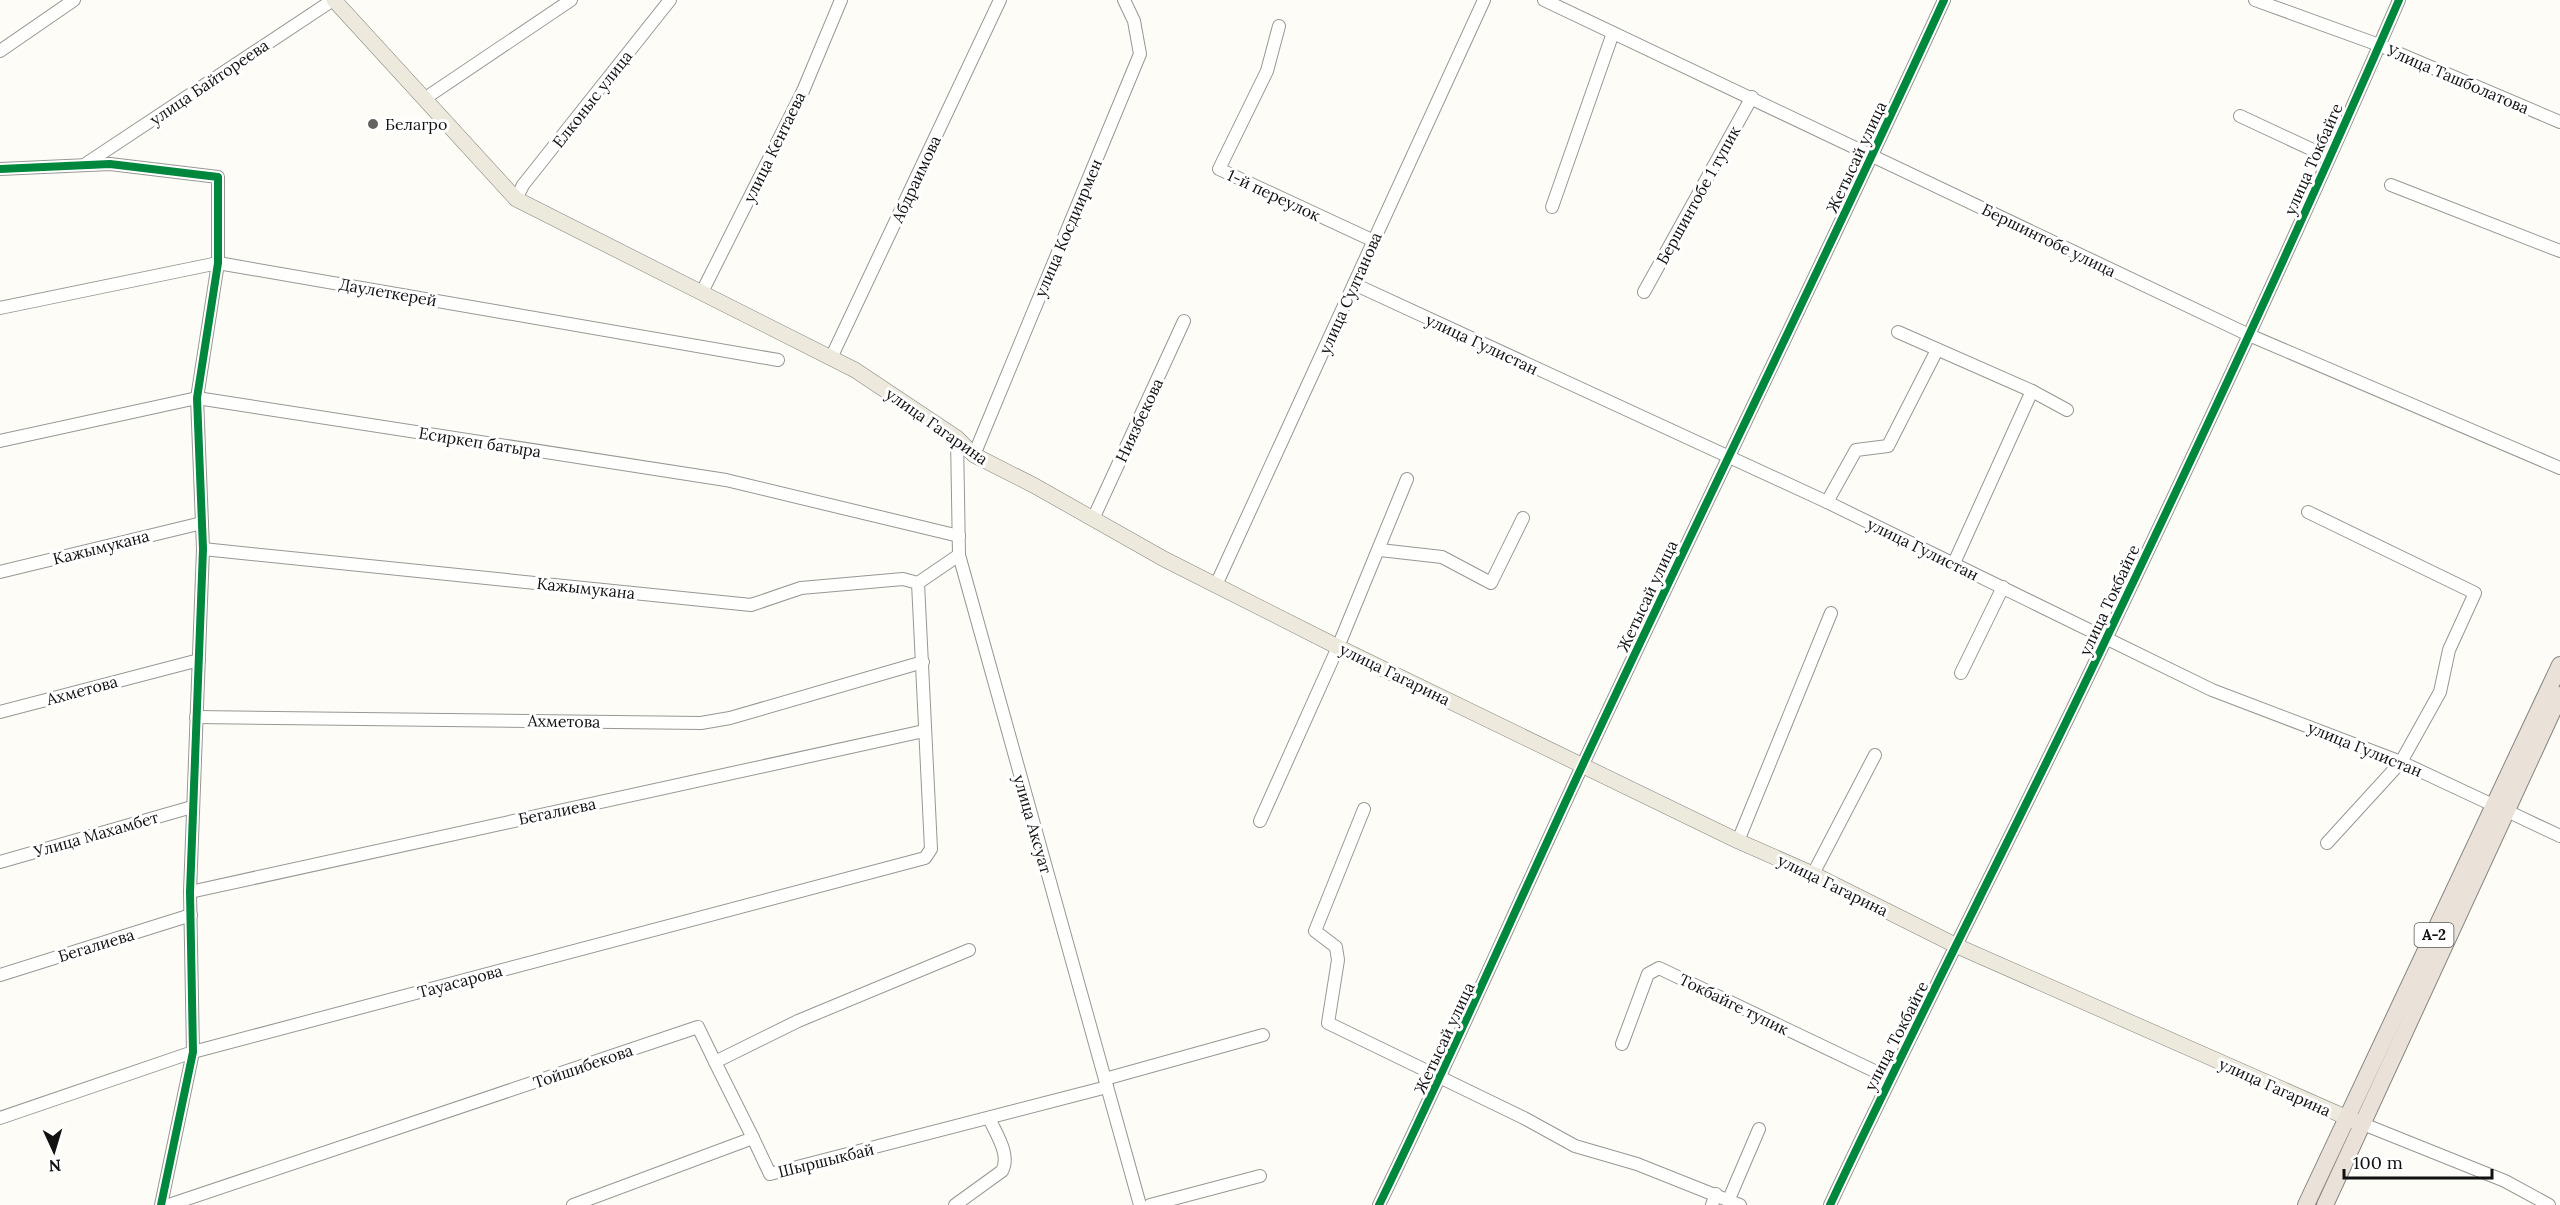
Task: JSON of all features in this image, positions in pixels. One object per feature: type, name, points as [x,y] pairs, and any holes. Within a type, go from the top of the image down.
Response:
[{"type":"highway","name":"A-2","points":[[2325,1205],[2363,1124],[2501,809],[2560,665]]},
{"type":"highway","name":"A-2","points":[[2306,1205],[2346,1118],[2560,696]]},
{"type":"main road","name":"улица Гагарина","points":[[333,0],[516,199],[831,358],[957,438],[974,455],[1216,585],[1338,647],[1738,841],[1813,874],[1956,946],[2363,1124]]},
{"type":"street","points":[[0,51],[74,0]]},
{"type":"street","name":"улица Байтореева","points":[[86,164],[333,0]]},
{"type":"street","points":[[424,99],[571,0]]},
{"type":"street","name":"Елконыс улица","points":[[516,199],[524,185],[670,0]]},
{"type":"street","name":"улица Кентаева","points":[[702,292],[803,91],[841,0]]},
{"type":"street","name":"Абдраимова","points":[[831,358],[1000,0]]},
{"type":"street","name":"улица Косдиирмен","points":[[974,455],[1140,54],[1134,21],[1124,0]]},
{"type":"street","name":"улица Султанова","points":[[1216,585],[1484,0]]},
{"type":"street","name":"Бершинтобе улица","points":[[1544,0],[2249,335],[2560,468]]},
{"type":"street","name":"Жетысай улица","points":[[1378,1205],[1440,1080],[1583,765],[1873,155],[1944,0]]},
{"type":"street","name":"Улица Ташболатова","points":[[2255,0],[2379,45],[2560,122]]},
{"type":"street","name":"улица Токбайге","points":[[1830,1205],[1889,1078],[2106,640],[2249,335],[2399,0]]},
{"type":"street","name":"1-й переулок","points":[[1279,26],[1267,71],[1219,170],[1374,241]]},
{"type":"street","points":[[1552,207],[1613,33]]},
{"type":"street","name":"Бершинтобе 1 тупик","points":[[1644,292],[1752,97]]},
{"type":"street","points":[[2240,116],[2328,157]]},
{"type":"street","points":[[0,169],[110,164],[218,177],[218,263],[197,398],[203,549],[190,892],[193,1052],[161,1205]]},
{"type":"street","points":[[2391,185],[2560,251]]},
{"type":"street","name":"Даулеткерей","points":[[0,308],[218,263],[778,360]]},
{"type":"street","name":"улица Гулистан","points":[[1354,284],[1827,502],[2212,690],[2401,762],[2560,836]]},
{"type":"street","name":"Ниязбекова","points":[[1094,519],[1184,321]]},
{"type":"street","points":[[1898,332],[2032,391],[2067,410]]},
{"type":"street","points":[[1827,502],[1856,450],[1888,446],[1937,350]]},
{"type":"street","points":[[1953,563],[2032,391]]},
{"type":"street","name":"Есиркеп батыра","points":[[0,441],[197,398],[726,480],[959,536]]},
{"type":"street","name":"улица Аксуат","points":[[957,438],[959,555],[1140,1205]]},
{"type":"street","points":[[1260,821],[1380,550],[1407,480]]},
{"type":"street","points":[[2308,512],[2475,593],[2449,650],[2440,692],[2401,762],[2327,843]]},
{"type":"street","points":[[1380,550],[1442,557],[1491,584],[1522,518]]},
{"type":"street","name":"Кажымукана","points":[[0,572],[202,523]]},
{"type":"street","name":"Кажымукана","points":[[203,549],[751,605],[801,588],[903,579],[918,583]]},
{"type":"street","points":[[924,731],[918,583],[959,555]]},
{"type":"street","points":[[1961,673],[2002,587]]},
{"type":"street","points":[[1738,841],[1831,613]]},
{"type":"street","name":"Ахметова","points":[[0,712],[199,660]]},
{"type":"street","name":"Ахметова","points":[[196,717],[701,723],[730,718],[923,662]]},
{"type":"street","name":"Тауасарова","points":[[0,1118],[193,1052],[925,858],[931,849],[924,731]]},
{"type":"street","name":"Бегалиева","points":[[190,892],[924,731]]},
{"type":"street","points":[[1813,874],[1875,755]]},
{"type":"street","name":"Улица Махамбет","points":[[0,862],[192,807]]},
{"type":"street","points":[[1364,809],[1315,931],[1336,947],[1338,960],[1328,1023],[1440,1080],[1524,1118],[1575,1146],[1637,1164],[1714,1199],[1734,1202],[1759,1129]]},
{"type":"street","name":"Бегалиева","points":[[0,975],[191,915]]},
{"type":"street","points":[[573,1205],[753,1138],[715,1062],[798,1021],[969,950]]},
{"type":"street","name":"Токбайге тупик","points":[[1622,1044],[1648,974],[1659,968],[1889,1078]]},
{"type":"street","name":"Тойшибекова","points":[[169,1205],[698,1027],[715,1062]]},
{"type":"street","name":"Шыршыкбай","points":[[753,1138],[770,1174],[989,1118],[1263,1035]]},
{"type":"street","points":[[955,1205],[1002,1171],[1005,1165],[1006,1158],[989,1118]]},
{"type":"street","name":"улица Гагарина","points":[[2363,1124],[2505,1181],[2549,1205]]},
{"type":"street","points":[[1150,1205],[1260,1176]]},
{"type":"cycle path","points":[[1379,1205],[1584,762],[1944,0]]},
{"type":"cycle path","points":[[1830,1205],[2072,710],[2181,480],[2292,241],[2399,0]]},
{"type":"cycle path","points":[[0,169],[110,164],[218,177],[218,263],[197,398],[203,549],[190,892],[193,1052],[161,1205]]},
{"type":"place","name":"Белагро","points":[[373,124]]}]
